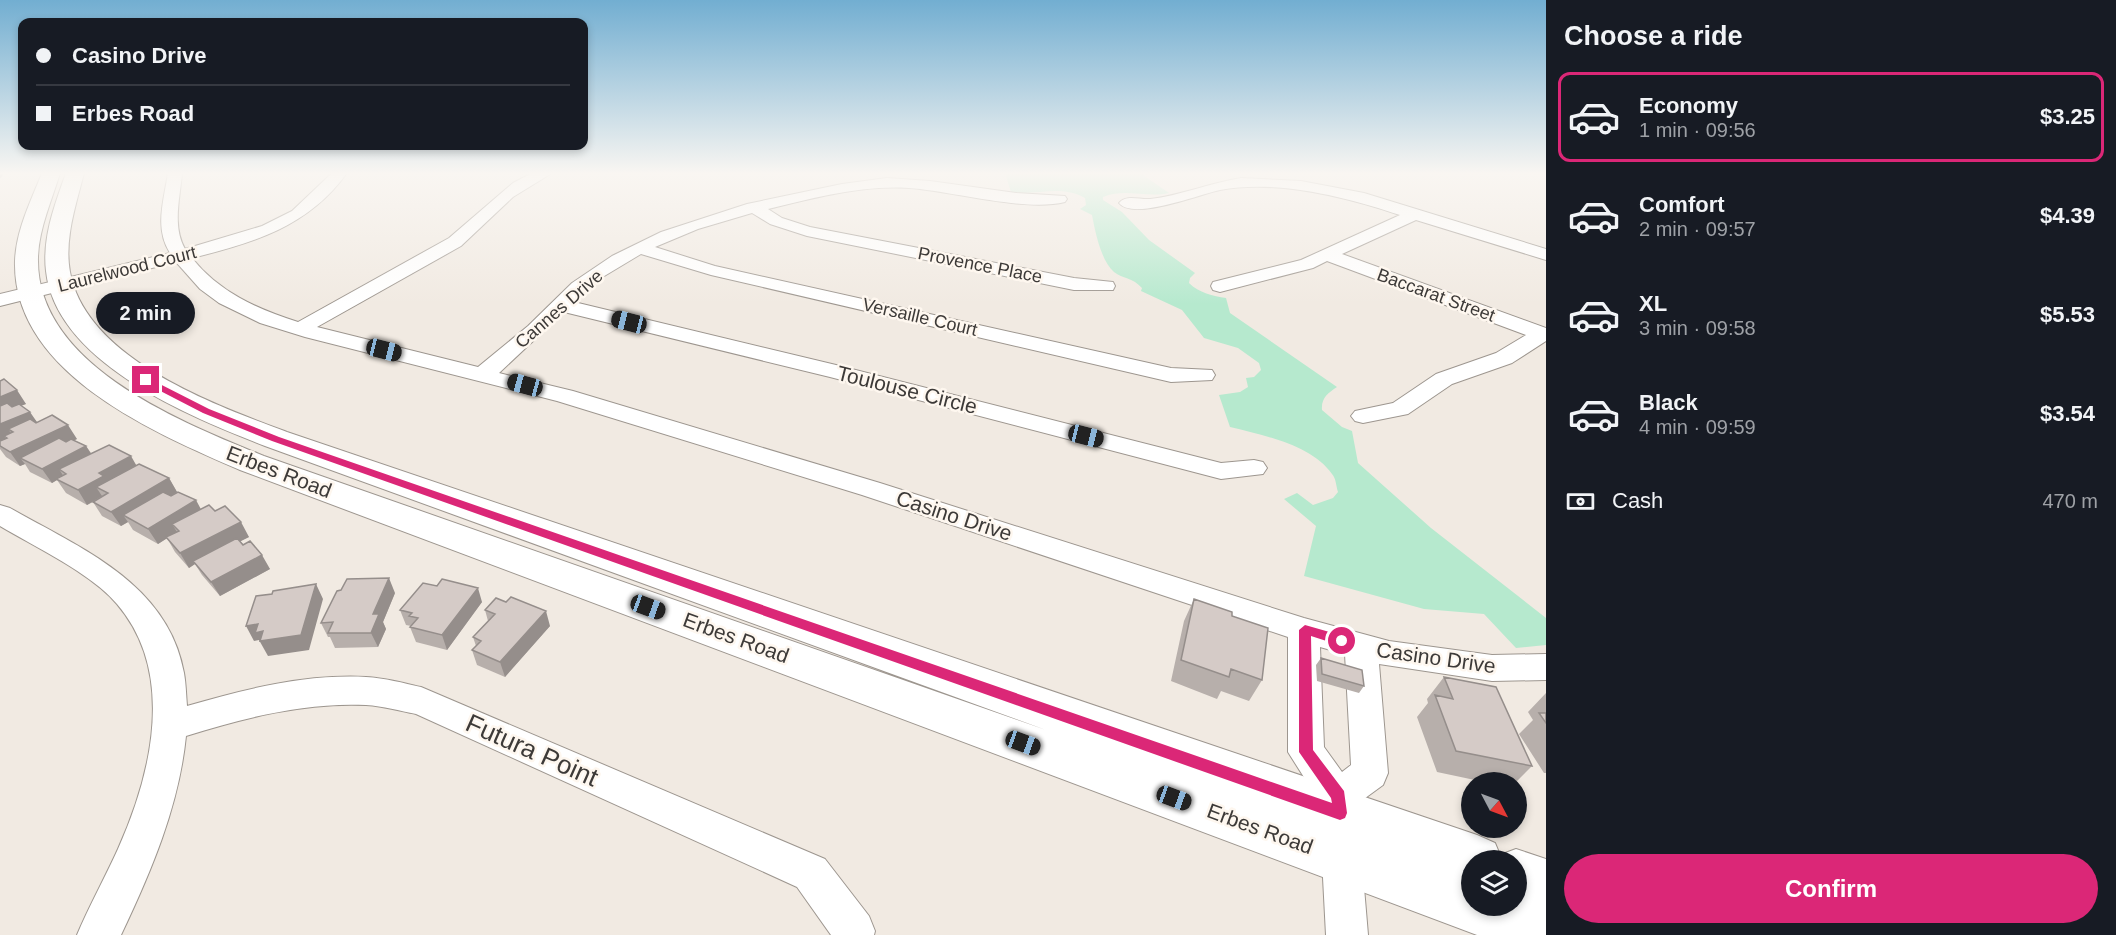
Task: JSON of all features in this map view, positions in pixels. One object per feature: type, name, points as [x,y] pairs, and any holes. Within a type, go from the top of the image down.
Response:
[{"type":"main road","name":"Erbes Road","points":[[31,292],[27,270],[29,240],[37,217]]},
{"type":"main road","name":"Erbes Road","points":[[31,292],[57,261],[58,232],[62,217]]},
{"type":"main road","name":"Erbes Road","points":[[31,292],[77,317],[108,352],[146,380],[238,425],[1340,823],[1461,857]]},
{"type":"main road","name":"Erbes Road","points":[[1340,823],[1461,899]]},
{"type":"main road","points":[[1527,879],[1546,885]]},
{"type":"main road","name":"Erbes Road","points":[[1498,916],[1546,934]]},
{"type":"street","name":"Casino Drive","points":[[170,217],[171,240],[180,256],[200,279],[243,310],[300,329],[565,396],[871,489],[1305,630],[1389,654],[1492,668],[1546,667]]},
{"type":"street","name":"Laurelwood Court","points":[[31,292],[243,239],[293,217]]},
{"type":"street","points":[[300,329],[455,242],[483,217]]},
{"type":"street","name":"Cannes Drive","points":[[484,374],[595,275],[638,248],[695,224],[720,217]]},
{"type":"street","name":"Provence Place","points":[[770,217],[807,231],[1074,284],[1106,286]]},
{"type":"street","points":[[1220,286],[1289,270],[1409,217]]},
{"type":"street","points":[[1423,217],[1546,255]]},
{"type":"street","name":"Versaille Court","points":[[638,248],[711,270],[1171,375],[1204,375]]},
{"type":"street","name":"Baccarat Street","points":[[1327,255],[1544,334]]},
{"type":"street","name":"Toulouse Circle","points":[[560,305],[837,372],[1221,471],[1254,468]]},
{"type":"street","points":[[1363,416],[1400,409],[1444,380],[1504,358],[1544,334]]},
{"type":"street","points":[[0,514],[100,575],[126,595],[144,616],[160,646],[169,684],[170,726],[158,796],[127,880],[98,935]]},
{"type":"street","points":[[1305,630],[1306,752],[1340,823],[1347,935]]},
{"type":"street","points":[[1340,823],[1370,773],[1361,646]]},
{"type":"street","name":"Futura Point","points":[[170,726],[241,704],[311,692],[368,691],[421,701],[810,873],[854,931]]},
{"type":"green space","points":[[1092,217],[1126,217],[1149,240],[1195,273],[1189,283],[1206,294],[1226,298],[1230,313],[1337,387],[1324,399],[1322,410],[1342,427],[1352,431],[1358,463],[1431,528],[1546,618],[1546,645],[1516,648],[1484,614],[1424,609],[1304,576],[1316,526],[1284,499],[1297,493],[1313,505],[1333,498],[1338,492],[1333,476],[1323,464],[1300,448],[1230,427],[1219,395],[1240,392],[1248,387],[1246,378],[1254,377],[1261,370],[1259,363],[1238,348],[1204,338],[1182,310],[1141,291],[1142,288],[1135,282],[1114,272],[1102,253]]},
{"type":"building","points":[[4,379],[17,390],[0,397],[0,381]]},
{"type":"building","points":[[7,403],[12,407],[19,404],[30,412],[0,424],[0,406]]},
{"type":"building","points":[[52,415],[68,425],[10,452],[0,446],[0,441],[7,438],[4,436],[13,432],[8,429],[30,419],[36,423]]},
{"type":"building","points":[[59,438],[66,442],[71,439],[86,446],[42,469],[20,458]]},
{"type":"building","points":[[109,445],[131,456],[99,473],[104,476],[78,490],[56,479],[66,474],[59,469]]},
{"type":"building","points":[[139,464],[169,478],[111,512],[93,502],[108,493],[96,487]]},
{"type":"building","points":[[163,492],[171,496],[178,492],[196,500],[148,529],[123,515]]},
{"type":"building","points":[[209,505],[215,511],[225,506],[241,522],[180,553],[166,537],[179,531],[172,524]]},
{"type":"building","points":[[237,538],[243,545],[250,541],[262,555],[211,582],[193,561]]},
{"type":"building","points":[[389,578],[373,614],[379,614],[371,633],[328,633],[333,622],[321,623],[337,591],[341,590],[347,579]]},
{"type":"building","points":[[442,579],[478,588],[442,635],[410,627],[418,618],[409,616],[412,613],[400,610],[423,583],[437,586]]},
{"type":"building","points":[[316,584],[301,635],[260,641],[263,631],[255,633],[258,624],[246,626],[256,596]]},
{"type":"building","points":[[511,597],[546,611],[500,662],[472,650],[481,641],[473,637],[495,614],[485,610],[496,598],[506,602]]},
{"type":"building","points":[[1194,599],[1232,612],[1232,616],[1268,628],[1262,680],[1231,669],[1229,677],[1181,660]]},
{"type":"building","points":[[1321,658],[1362,670],[1364,686],[1322,674]]},
{"type":"building","points":[[1444,677],[1496,687],[1532,766],[1456,751],[1435,695],[1453,699]]},
{"type":"building","points":[[1539,713],[1546,713],[1546,723]]},
{"type":"route","points":[[146,380],[206,411],[276,439],[1340,813],[1338,796],[1306,752],[1305,630],[1342,641]]}]
